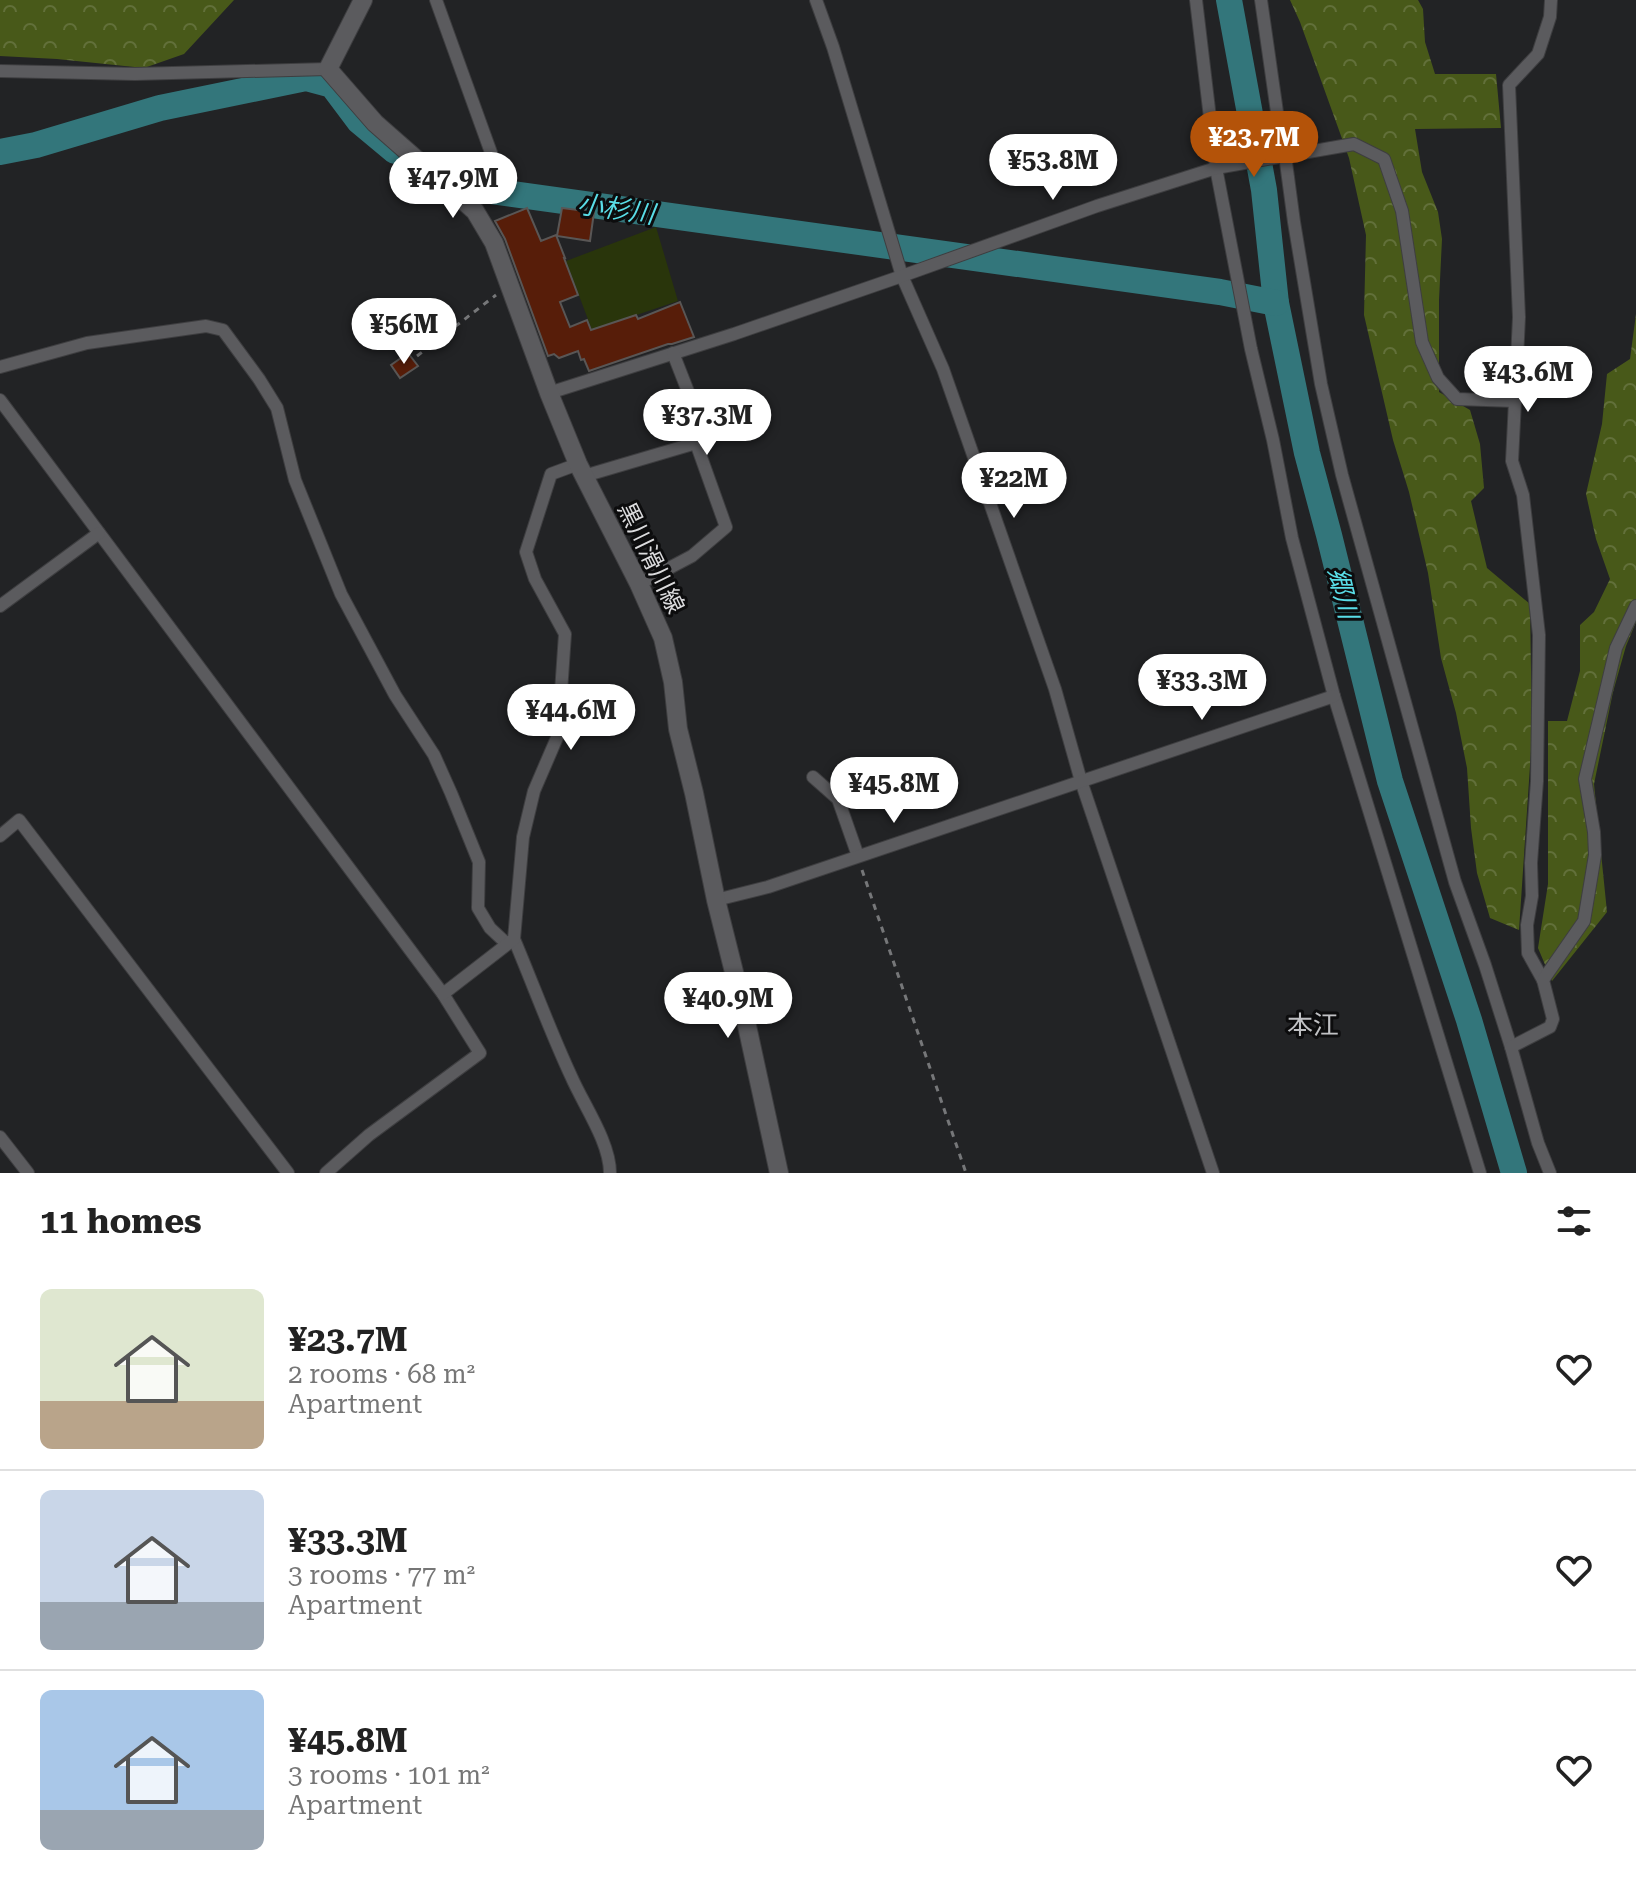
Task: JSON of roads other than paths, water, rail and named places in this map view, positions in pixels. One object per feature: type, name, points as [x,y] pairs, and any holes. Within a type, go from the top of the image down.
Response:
[{"type":"main road","points":[[328,69],[363,0]]},
{"type":"main road","name":"黒川滑川線","points":[[328,69],[375,123],[475,211],[494,243],[581,470],[663,638],[673,682],[678,729],[779,1173]]},
{"type":"street","points":[[436,0],[498,172],[490,181],[437,178]]},
{"type":"street","points":[[816,0],[902,276],[948,382],[1055,689],[1081,781],[1213,1173]]},
{"type":"street","points":[[1196,0],[1216,168],[1292,538],[1334,696],[1480,1173]]},
{"type":"street","points":[[1261,0],[1321,384],[1342,475],[1455,882],[1485,965],[1538,1143],[1550,1173]]},
{"type":"street","points":[[1511,1047],[1550,1027],[1553,1019],[1543,980],[1528,953],[1527,925],[1532,896],[1531,863],[1537,781],[1539,635],[1523,495],[1512,461],[1519,317],[1509,85],[1538,54],[1550,17],[1551,0]]},
{"type":"street","points":[[0,71],[135,74],[328,69]]},
{"type":"street","points":[[549,393],[1216,168],[1354,144],[1384,159],[1402,211],[1422,342],[1438,378],[1457,399],[1515,401]]},
{"type":"street","points":[[0,367],[87,343],[206,326],[223,330],[277,408],[295,480],[341,594],[395,695],[434,755],[479,862],[478,908],[490,928],[510,941]]},
{"type":"street","points":[[610,1173],[599,1131],[510,941],[523,837],[534,791],[562,726],[565,634],[535,579],[526,552],[551,474],[696,443],[705,435],[673,353]]},
{"type":"street","points":[[0,400],[443,994],[480,1053],[369,1135],[326,1173]]},
{"type":"street","points":[[639,584],[692,556],[726,527],[696,443]]},
{"type":"street","points":[[0,606],[99,533]]},
{"type":"street","points":[[1543,980],[1584,921],[1595,855],[1585,779],[1616,648],[1636,606]]},
{"type":"street","points":[[716,900],[768,887],[1334,696]]},
{"type":"street","points":[[813,777],[838,799],[858,856]]},
{"type":"street","points":[[0,836],[19,820],[288,1173]]},
{"type":"street","points":[[443,994],[510,941]]},
{"type":"street","points":[[0,1137],[28,1173]]},
{"type":"waterway","name":"郷川","points":[[1229,0],[1264,190],[1276,303],[1307,453],[1390,781],[1469,1020],[1514,1173]]},
{"type":"waterway","name":"小杉川","points":[[0,152],[36,145],[160,108],[306,78],[332,85],[359,121],[395,151]]},
{"type":"waterway","name":"小杉川","points":[[429,177],[484,190],[1220,292],[1276,303]]},
{"type":"district","name":"本江","points":[[1313,1025]]}]
